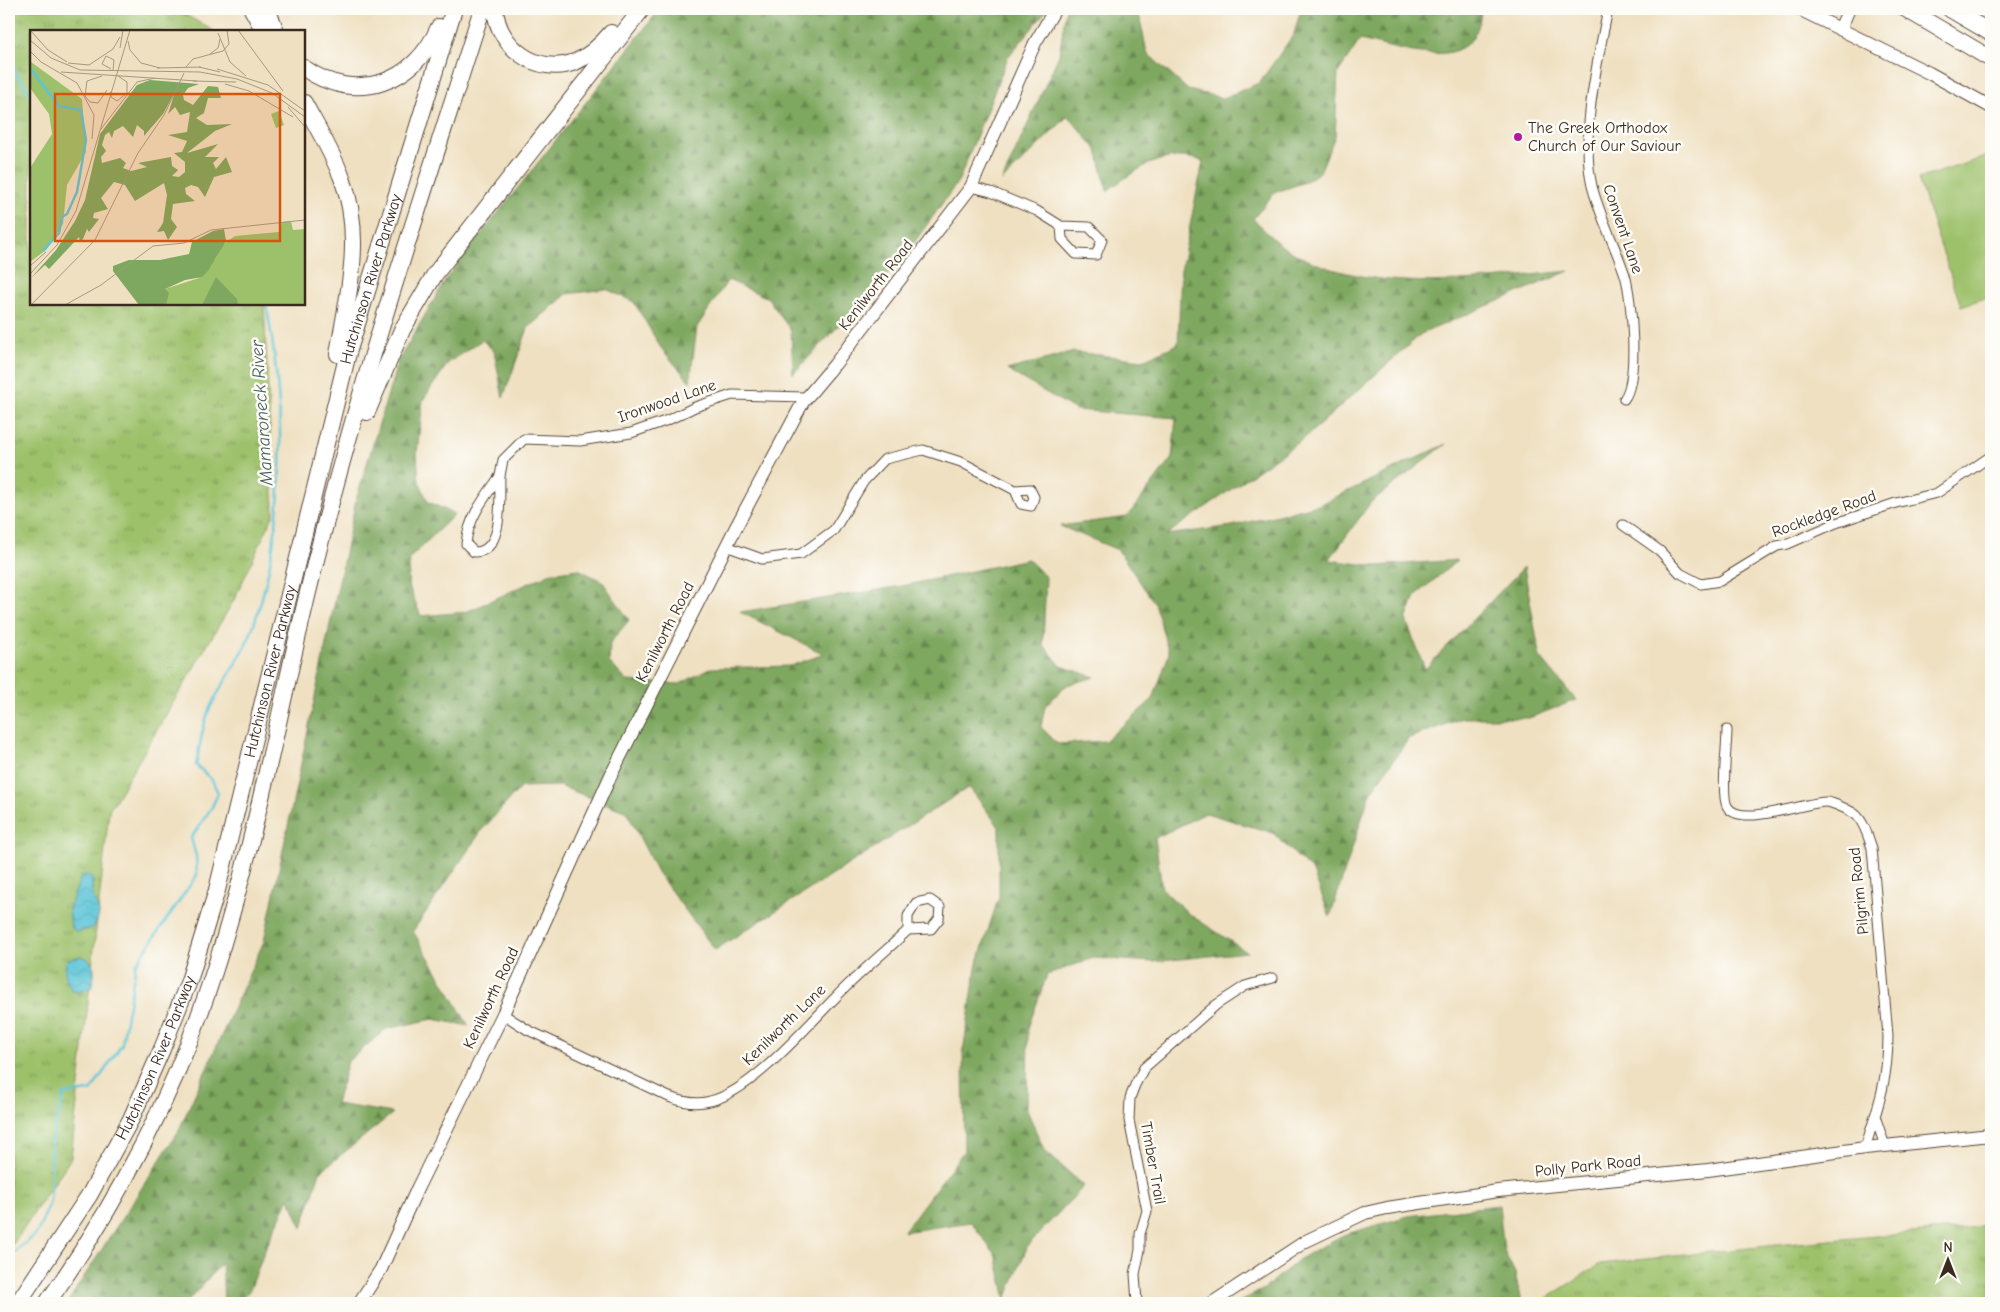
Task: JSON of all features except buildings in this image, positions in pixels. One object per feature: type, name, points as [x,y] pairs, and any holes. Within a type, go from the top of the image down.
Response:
[{"type":"highway","points":[[252,9],[263,30]]},
{"type":"highway","points":[[267,9],[276,30]]},
{"type":"highway","points":[[305,69],[325,80],[344,85],[365,86],[392,79],[409,69],[424,54],[447,9]]},
{"type":"highway","name":"Hutchinson River Parkway","points":[[18,1303],[90,1194],[132,1119],[182,1000],[217,890],[319,469],[360,310],[454,9]]},
{"type":"highway","name":"Hutchinson River Parkway","points":[[46,1303],[114,1197],[150,1129],[190,1042],[214,974],[236,898],[314,567],[378,342],[482,9]]},
{"type":"highway","points":[[495,9],[500,28],[515,50],[534,62],[558,66],[576,62],[591,53],[610,34],[628,9]]},
{"type":"highway","points":[[340,474],[398,339],[424,289],[642,9]]},
{"type":"highway","points":[[1906,9],[1991,59]]},
{"type":"highway","points":[[1950,9],[1991,33]]},
{"type":"highway","points":[[305,105],[342,178],[349,202],[354,236],[351,278],[319,469]]},
{"type":"street","name":"Kenilworth Road","points":[[359,1303],[381,1269],[418,1187],[503,1014],[611,775],[726,546],[806,397],[835,364],[971,187],[1035,43],[1055,9]]},
{"type":"street","name":"Convent Lane","points":[[1608,9],[1593,93],[1590,176],[1605,227],[1625,277],[1632,329],[1633,362],[1632,384],[1624,398]]},
{"type":"street","points":[[1799,9],[1991,107]]},
{"type":"street","points":[[1840,29],[1848,12]]},
{"type":"street","points":[[971,187],[975,186],[999,195],[1037,212],[1062,226],[1089,227],[1102,240],[1096,255],[1076,254],[1062,239],[1062,226]]},
{"type":"street","name":"Ironwood Lane","points":[[500,476],[479,505],[468,529],[466,544],[474,552],[481,552],[488,548],[494,540],[497,531],[500,476],[503,460],[524,439],[580,441],[631,432],[732,395],[806,397]]},
{"type":"street","points":[[726,546],[762,559],[800,554],[834,530],[864,481],[885,459],[923,450],[961,462],[1015,490]]},
{"type":"street","name":"Rockledge Road","points":[[1623,525],[1660,551],[1680,573],[1701,584],[1720,581],[1777,546],[1788,544],[1836,522],[1896,503],[1937,493],[1991,456]]},
{"type":"street","name":"Pilgrim Road","points":[[1727,730],[1725,789],[1727,806],[1742,814],[1765,814],[1828,802],[1855,814],[1865,828],[1872,848],[1888,1036],[1888,1067],[1865,1148]]},
{"type":"street","name":"Kenilworth Lane","points":[[503,1014],[528,1030],[669,1097],[681,1101],[712,1101],[739,1087],[763,1069],[788,1047],[836,996],[908,930]]},
{"type":"street","name":"Timber Trail","points":[[1137,1303],[1135,1274],[1140,1250],[1140,1234],[1147,1211],[1129,1120],[1130,1098],[1135,1085],[1144,1068],[1216,1005],[1246,986],[1273,978]]},
{"type":"street","points":[[1875,1116],[1885,1146]]},
{"type":"street","name":"Polly Park Road","points":[[1212,1303],[1306,1241],[1365,1213],[1498,1191],[1708,1170],[1865,1148],[1991,1135]]},
{"type":"green space","points":[[9,9],[175,9],[212,30],[30,30],[30,305],[264,305],[274,514],[234,600],[109,811],[71,1158],[9,1250]]},
{"type":"green space","points":[[660,9],[1048,9],[1008,57],[959,180],[904,257],[793,374],[791,331],[768,298],[728,280],[697,327],[690,382],[661,348],[634,302],[606,289],[567,294],[528,328],[503,398],[494,351],[482,340],[448,363],[423,400],[417,454],[419,481],[428,502],[455,514],[410,558],[408,584],[421,616],[466,612],[551,573],[578,569],[602,581],[629,620],[610,643],[609,662],[627,681],[680,684],[710,668],[790,666],[824,654],[740,612],[902,586],[1028,559],[1046,577],[1043,644],[1061,666],[1095,677],[1067,685],[1045,706],[1041,727],[1058,744],[1105,741],[1153,699],[1169,654],[1155,604],[1118,550],[1060,526],[1127,517],[1172,458],[1176,418],[1076,410],[1007,370],[1074,352],[1143,360],[1178,344],[1181,270],[1203,161],[1176,157],[1163,159],[1140,168],[1107,191],[1097,150],[1068,116],[1002,181],[1059,55],[1066,9],[1140,9],[1139,14],[1147,53],[1188,90],[1223,98],[1259,83],[1294,34],[1301,9],[1481,9],[1477,31],[1467,44],[1452,52],[1435,54],[1416,52],[1360,40],[1338,73],[1335,136],[1320,172],[1305,182],[1274,193],[1253,219],[1290,251],[1322,265],[1355,275],[1390,280],[1426,282],[1463,281],[1569,271],[1421,334],[1307,436],[1166,535],[1232,526],[1319,505],[1446,444],[1371,502],[1329,560],[1376,566],[1458,560],[1415,596],[1406,620],[1425,669],[1524,567],[1540,657],[1576,700],[1529,718],[1463,718],[1409,738],[1370,793],[1330,917],[1313,872],[1273,833],[1206,813],[1155,838],[1162,889],[1189,914],[1247,952],[1153,962],[1093,958],[1047,975],[1028,1028],[1027,1110],[1044,1150],[1084,1186],[1028,1245],[1006,1299],[996,1256],[971,1222],[903,1232],[964,1151],[963,1052],[976,968],[999,896],[999,827],[969,787],[715,950],[657,872],[627,812],[560,786],[521,787],[482,830],[413,931],[469,1026],[433,1019],[386,1029],[348,1061],[336,1104],[393,1113],[320,1172],[302,1228],[289,1198],[265,1250],[250,1290],[238,1303],[224,1303],[222,1263],[186,1303],[67,1303],[178,1132],[264,941],[356,500],[398,361],[448,276]]},
{"type":"green space","points":[[1991,155],[1991,296],[1961,306],[1918,179]]},
{"type":"green space","points":[[1499,1205],[1504,1251],[1515,1273],[1521,1303],[1237,1303],[1264,1289],[1301,1258],[1343,1235],[1408,1216]]},
{"type":"green space","points":[[1991,1221],[1991,1303],[1539,1303],[1600,1264],[1786,1244],[1989,1226]]},
{"type":"water","points":[[88,875],[92,878],[93,896],[99,916],[93,928],[77,932],[71,927],[69,909],[81,876]]},
{"type":"water","points":[[81,956],[90,961],[94,968],[92,987],[80,992],[72,991],[66,976],[67,960]]},
{"type":"waterway","name":"Mamaroneck River","points":[[9,62],[30,94]]},
{"type":"waterway","name":"Mamaroneck River","points":[[9,1257],[37,1233],[49,1205],[51,1193],[51,1140],[64,1094],[91,1091],[122,1044],[136,964],[197,875],[196,856],[191,838],[212,807],[218,793],[212,780],[196,765],[203,730],[209,710],[243,651],[252,630],[264,591],[278,509],[280,426],[273,344],[266,305]]},
{"type":"place","name":"The Greek Orthodox Church of Our Saviour","points":[[1518,137]]}]
